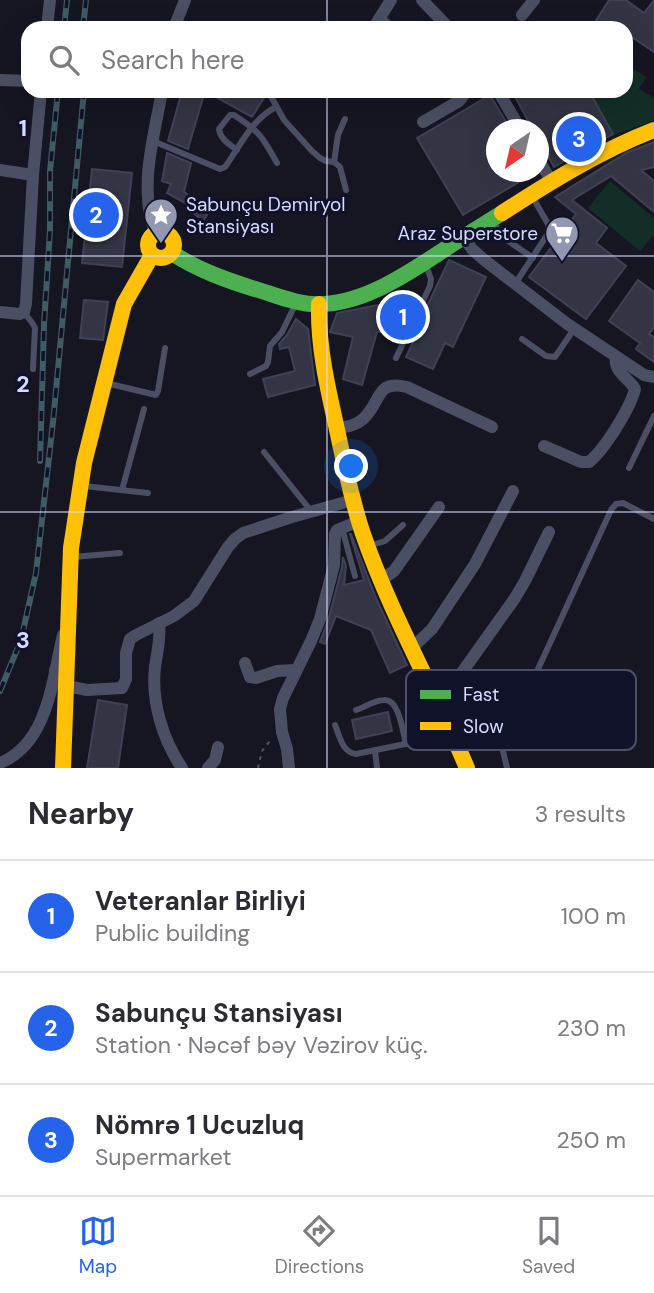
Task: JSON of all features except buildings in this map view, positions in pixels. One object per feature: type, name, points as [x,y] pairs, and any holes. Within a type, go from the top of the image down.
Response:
[{"type":"street","points":[[48,21],[50,0]]},
{"type":"street","points":[[177,21],[185,0]]},
{"type":"street","points":[[377,21],[391,0]]},
{"type":"street","points":[[422,0],[442,21]]},
{"type":"street","points":[[522,15],[534,0]]},
{"type":"street","points":[[1,80],[21,81]]},
{"type":"street","points":[[0,312],[17,315],[24,312],[26,304],[40,98]]},
{"type":"street","points":[[155,233],[149,219],[146,187],[161,98]]},
{"type":"street","points":[[423,122],[461,98]]},
{"type":"street","points":[[502,98],[515,119]]},
{"type":"street","points":[[172,253],[209,273],[297,301],[318,304],[351,299],[401,277],[531,194],[621,143],[654,130]]},
{"type":"street","points":[[0,170],[33,175]]},
{"type":"street","points":[[549,177],[552,182]]},
{"type":"street","points":[[162,232],[171,237],[174,245],[172,253],[162,258],[152,255],[148,241],[155,233],[162,232]]},
{"type":"street","points":[[463,237],[483,260],[574,329],[644,375],[654,377]]},
{"type":"street","points":[[63,768],[71,557],[80,485],[124,304],[152,255]]},
{"type":"street","points":[[318,304],[320,345],[352,499],[381,580],[422,670]]},
{"type":"street","points":[[544,446],[581,462],[589,462],[597,455],[631,402],[635,389],[618,370],[616,358]]},
{"type":"street","points":[[337,428],[364,419],[383,390],[394,384],[407,387],[492,427]]},
{"type":"street","points":[[412,648],[432,629],[475,564],[513,491]]},
{"type":"street","points":[[67,685],[88,690],[122,688],[126,679],[126,653],[130,639],[188,607],[228,547],[243,533],[352,499]]},
{"type":"street","points":[[381,580],[394,570],[439,507]]},
{"type":"street","points":[[289,768],[280,709],[283,698],[320,619],[334,565],[335,534],[337,530],[359,521]]},
{"type":"street","points":[[464,670],[525,581],[549,532]]},
{"type":"street","points":[[0,763],[20,751],[37,729],[46,707],[69,607]]},
{"type":"street","points":[[159,623],[160,639],[154,688],[156,703],[168,744],[182,768]]},
{"type":"street","points":[[245,663],[250,677],[256,678],[277,671],[295,670]]},
{"type":"street","points":[[55,670],[62,674],[67,685]]},
{"type":"street","points":[[208,768],[215,760],[218,747]]},
{"type":"street","points":[[459,750],[467,768]]},
{"type":"lane","points":[[272,98],[284,120],[312,151],[340,167],[346,190]]},
{"type":"lane","points":[[153,141],[220,169],[225,167],[253,127],[267,112],[276,107]]},
{"type":"lane","points":[[237,150],[221,138],[219,129],[230,115],[253,127],[264,139],[277,163]]},
{"type":"lane","points":[[334,162],[338,135],[345,119]]},
{"type":"lane","points":[[515,284],[550,232],[531,194]]},
{"type":"lane","points":[[491,219],[504,238],[533,258]]},
{"type":"lane","points":[[396,358],[430,286],[425,262]]},
{"type":"lane","points":[[250,374],[266,366],[270,346],[282,332],[297,301]]},
{"type":"lane","points":[[24,312],[35,328],[33,369]]},
{"type":"lane","points":[[522,339],[546,356],[555,357],[574,329]]},
{"type":"lane","points":[[104,382],[156,395],[165,348]]},
{"type":"lane","points":[[122,490],[144,409]]},
{"type":"lane","points":[[629,468],[654,416]]},
{"type":"lane","points":[[264,452],[311,511]]},
{"type":"lane","points":[[80,485],[148,493]]},
{"type":"lane","points":[[538,670],[611,510],[616,504],[623,503],[654,519]]},
{"type":"lane","points":[[368,547],[385,541],[403,525]]},
{"type":"lane","points":[[342,528],[355,576]]},
{"type":"lane","points":[[71,557],[120,553]]},
{"type":"lane","points":[[335,725],[344,748],[349,753],[406,744],[396,706],[390,700],[384,699],[356,710]]},
{"type":"lane","points":[[503,750],[507,768]]},
{"type":"lane","points":[[375,751],[377,768]]},
{"type":"path","points":[[258,768],[262,751],[281,719]]},
{"type":"green space","points":[[633,69],[646,77],[639,89],[654,98],[654,121],[613,135],[593,98],[633,98]]},
{"type":"green space","points":[[610,181],[654,218],[654,235],[640,251],[588,208]]},
{"type":"railway","points":[[65,21],[67,0]]},
{"type":"railway","points":[[84,21],[86,0]]},
{"type":"railway","points":[[40,461],[50,171],[57,98]]},
{"type":"railway","points":[[0,691],[21,640],[36,573],[83,98]]},
{"type":"traffic: fast","points":[[172,253],[244,286],[298,302],[329,304],[363,296],[379,289],[502,213]]},
{"type":"traffic: slow","points":[[502,213],[595,157],[654,130]]},
{"type":"traffic: slow","points":[[161,232],[170,236],[174,245],[170,254],[161,258],[152,254],[148,245],[152,236],[161,232]]},
{"type":"traffic: slow","points":[[63,768],[71,548],[84,463],[124,304],[152,255]]},
{"type":"traffic: slow","points":[[319,304],[326,380],[359,521],[386,594],[422,670]]},
{"type":"traffic: slow","points":[[459,750],[467,768]]},
{"type":"place","name":"Nömrə 1 Ucuzluq","points":[[579,139]]},
{"type":"place","name":"Sabunçu Stansiyası","points":[[96,215]]},
{"type":"place","name":"Sabunçu Dəmiryol Stansiyası","points":[[161,245]]},
{"type":"place","name":"Araz Superstore","points":[[562,263]]},
{"type":"place","name":"Veteranlar Birliyi","points":[[403,317]]}]
